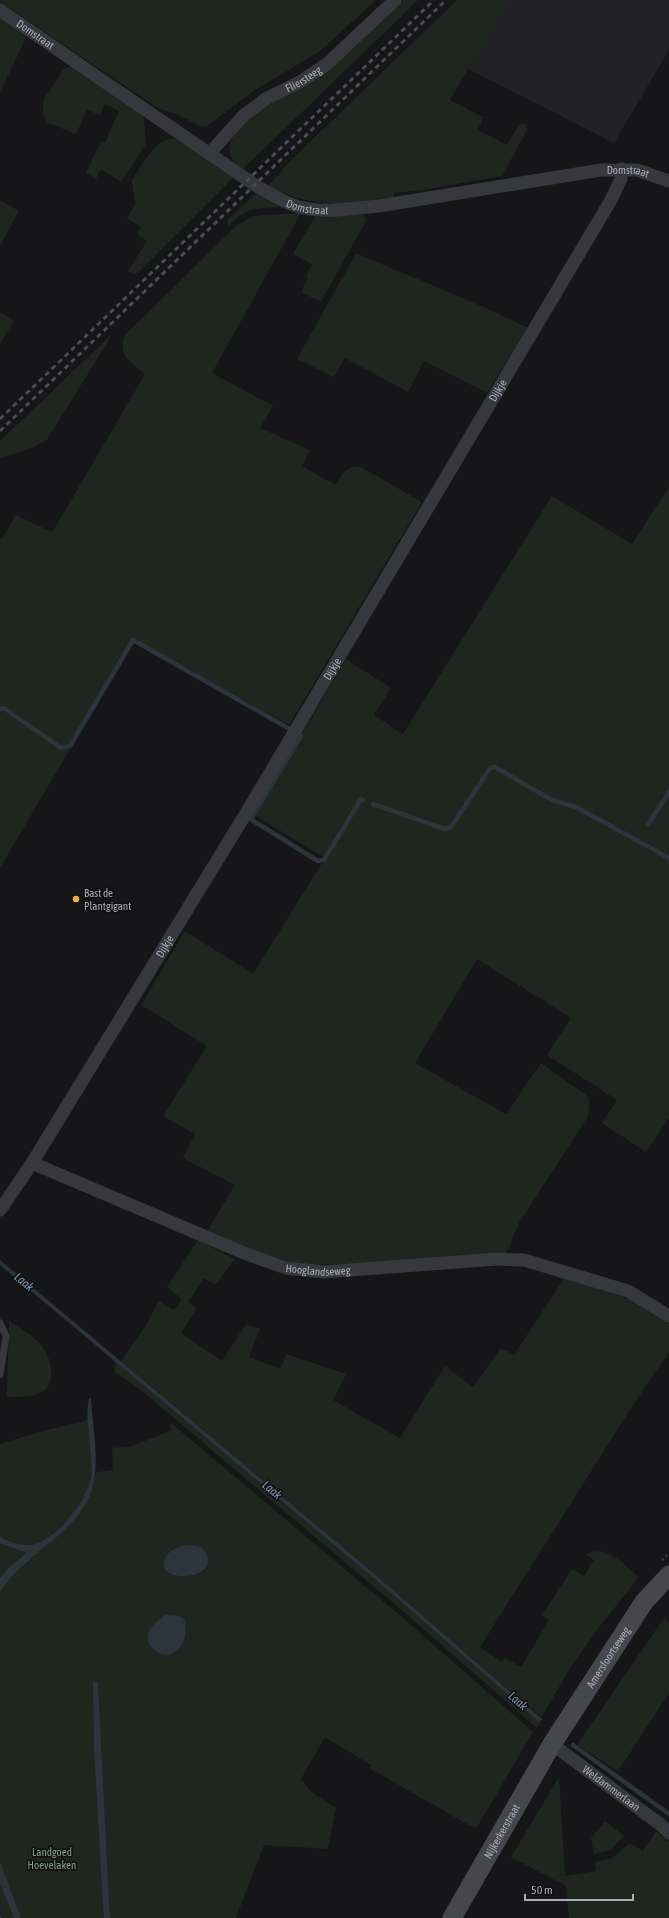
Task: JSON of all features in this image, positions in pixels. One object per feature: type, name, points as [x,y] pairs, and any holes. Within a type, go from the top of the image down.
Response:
[{"type":"main road","name":"Amersfoortseweg","points":[[552,1744],[644,1602],[669,1575]]},
{"type":"main road","name":"Nijkerkerstraat","points":[[452,1918],[552,1744]]},
{"type":"street","name":"Fliersteeg","points":[[209,154],[243,116],[267,98],[300,82],[327,64],[395,0]]},
{"type":"street","name":"Domstraat","points":[[0,10],[209,154],[272,195],[294,205],[320,210],[379,206],[575,173],[637,170],[669,181]]},
{"type":"street","name":"Dijkje","points":[[32,1163],[249,808],[607,207],[617,189],[622,170]]},
{"type":"street","points":[[0,1210],[32,1163]]},
{"type":"street","name":"Hooglandseweg","points":[[32,1163],[244,1253],[286,1268],[324,1272],[497,1259],[524,1260],[628,1291],[669,1316]]},
{"type":"street","name":"Weldammerlaan","points":[[552,1744],[661,1825],[669,1833]]},
{"type":"lane","points":[[0,1323],[6,1336],[0,1375]]},
{"type":"shaded area","points":[[508,0],[669,0],[669,50],[614,143],[466,68]]},
{"type":"green space","points":[[0,0],[376,0],[320,51],[255,90],[207,126],[202,127],[178,115],[158,108],[0,2]]},
{"type":"green space","points":[[403,0],[418,0],[243,169],[233,161],[229,150],[231,141],[238,130],[249,119],[280,97],[340,59],[357,45]]},
{"type":"green space","points":[[457,0],[509,0],[450,100],[483,117],[478,130],[507,145],[519,125],[523,123],[527,125],[527,130],[502,176],[428,189],[394,193],[393,199],[345,203],[314,202],[284,193],[269,186],[285,166]]},
{"type":"green space","points":[[0,16],[27,36],[0,92]]},
{"type":"green space","points":[[72,65],[144,116],[146,144],[121,182],[101,169],[96,179],[86,173],[101,141],[105,143],[119,111],[105,104],[100,115],[87,110],[76,134],[48,123],[43,115],[44,99],[64,69]]},
{"type":"green space","points":[[170,138],[178,139],[234,177],[136,275],[128,271],[147,241],[137,234],[141,227],[127,218],[135,204],[132,180],[153,150],[158,145]]},
{"type":"green space","points":[[256,193],[278,207],[250,210],[228,226],[227,220]]},
{"type":"green space","points":[[0,200],[19,211],[0,246]]},
{"type":"green space","points":[[301,213],[212,373],[273,406],[260,428],[310,450],[302,466],[335,485],[348,468],[356,466],[361,467],[422,502],[289,725],[134,640],[0,868],[0,538],[2,539],[16,515],[53,531],[145,374],[127,359],[123,349],[124,336],[237,225],[253,216]]},
{"type":"green space","points":[[363,214],[366,221],[321,302],[301,292],[308,278],[306,276],[312,264],[293,254],[316,215]]},
{"type":"green space","points":[[356,253],[528,328],[487,393],[424,361],[408,392],[345,358],[334,377],[297,359]]},
{"type":"green space","points":[[0,312],[14,321],[0,344]]},
{"type":"green space","points":[[113,333],[47,440],[32,448],[0,458],[0,441]]},
{"type":"green space","points":[[669,487],[669,1118],[646,1152],[602,1123],[617,1100],[547,1055],[571,1018],[477,959],[415,1063],[506,1114],[541,1063],[587,1096],[590,1104],[587,1118],[519,1223],[507,1252],[505,1254],[378,1263],[304,1265],[260,1254],[207,1231],[235,1185],[183,1158],[195,1134],[163,1116],[207,1046],[141,1005],[185,931],[253,974],[325,858],[254,815],[346,659],[391,688],[374,715],[403,734],[552,496],[632,544]]},
{"type":"green space","points":[[198,1240],[235,1259],[215,1285],[204,1278],[188,1302],[197,1308],[181,1333],[222,1361],[246,1324],[260,1329],[249,1357],[280,1369],[286,1354],[346,1374],[333,1400],[400,1438],[445,1366],[473,1387],[501,1348],[514,1355],[565,1277],[640,1303],[669,1324],[669,1352],[633,1405],[480,1647],[502,1662],[505,1658],[521,1667],[549,1620],[542,1615],[572,1569],[584,1576],[594,1560],[586,1555],[601,1551],[608,1553],[621,1561],[639,1577],[600,1626],[569,1670],[541,1718],[371,1571],[121,1361],[145,1327],[159,1301],[174,1310],[182,1299],[167,1287]]},
{"type":"green space","points":[[9,1321],[38,1341],[48,1357],[51,1368],[51,1380],[44,1391],[39,1394],[25,1397],[9,1397],[7,1395]]},
{"type":"green space","points":[[114,1360],[383,1586],[541,1722],[537,1728],[405,1613],[143,1392],[115,1372]]},
{"type":"green space","name":"Landgoed Hoevelaken","points":[[89,1420],[95,1477],[97,1472],[113,1470],[112,1448],[132,1446],[170,1431],[171,1423],[403,1618],[533,1732],[476,1829],[369,1768],[371,1765],[325,1737],[301,1779],[311,1792],[336,1808],[328,1849],[264,1845],[236,1918],[110,1918],[98,1685],[107,1918],[0,1918],[0,1444],[43,1431]]},
{"type":"green space","points":[[664,1618],[669,1622],[669,1693],[618,1771],[577,1745]]},
{"type":"green space","points":[[559,1777],[565,1876],[596,1871],[595,1862],[612,1858],[630,1843],[643,1851],[656,1831],[669,1842],[669,1918],[569,1918],[566,1886],[511,1857]]},
{"type":"green space","points":[[605,1821],[624,1836],[611,1850],[594,1854],[591,1838]]},
{"type":"water","points":[[0,1260],[371,1571],[543,1720],[538,1721],[383,1586],[0,1265]]},
{"type":"water","points":[[89,1398],[91,1399],[96,1462],[90,1496],[81,1511],[68,1527],[22,1566],[0,1591],[0,1578],[9,1567],[27,1553],[0,1543],[0,1537],[14,1543],[24,1545],[38,1543],[46,1539],[63,1525],[71,1516],[89,1486],[92,1468],[88,1428]]},
{"type":"water","points":[[186,1545],[201,1547],[207,1555],[208,1563],[205,1569],[190,1576],[172,1574],[165,1570],[164,1560],[166,1556],[172,1550]]},
{"type":"water","points":[[166,1615],[179,1616],[184,1619],[185,1625],[182,1644],[174,1653],[168,1655],[158,1653],[154,1650],[151,1647],[148,1637],[151,1628],[157,1621]]},
{"type":"water","points":[[93,1682],[97,1682],[98,1684],[110,1918],[104,1918],[103,1906],[94,1748]]},
{"type":"water","points":[[0,1862],[21,1918],[14,1918],[0,1883]]},
{"type":"waterway","points":[[0,709],[4,708],[61,748],[70,746],[133,640],[288,728]]},
{"type":"waterway","points":[[300,735],[301,736],[252,817],[252,820],[318,861],[324,860],[361,799],[363,800]]},
{"type":"waterway","points":[[373,804],[445,829],[451,827],[490,768],[495,767],[552,800],[576,807],[669,858]]},
{"type":"waterway","points":[[648,825],[669,792]]},
{"type":"waterway","name":"Laak","points":[[573,1745],[669,1814]]},
{"type":"railway","points":[[0,419],[434,0]]},
{"type":"railway","points":[[0,431],[446,0]]},
{"type":"place","name":"Bast de Plantgigant","points":[[76,899]]}]
